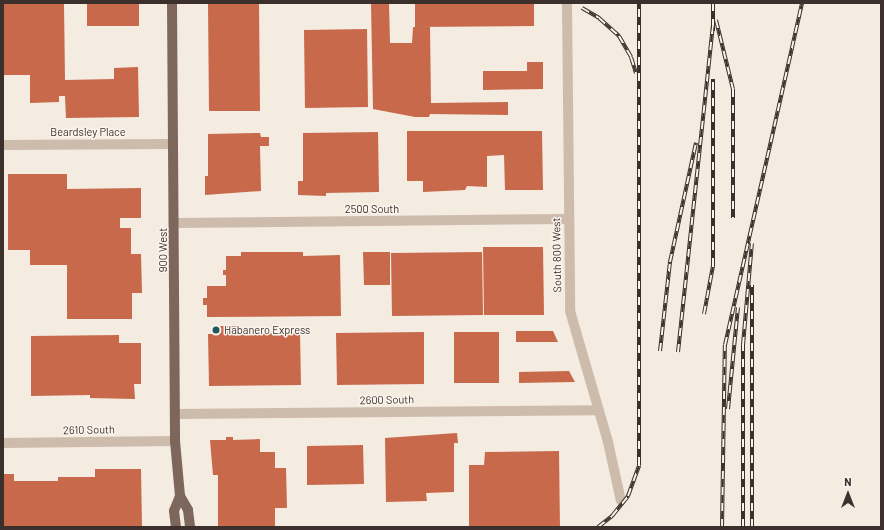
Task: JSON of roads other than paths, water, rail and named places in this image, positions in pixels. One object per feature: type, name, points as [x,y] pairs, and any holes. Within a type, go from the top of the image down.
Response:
[{"type":"main road","name":"900 West","points":[[172,3],[175,223],[175,441],[180,496],[188,510],[190,527]]},
{"type":"main road","name":"900 West","points":[[176,527],[174,511],[180,496]]},
{"type":"street","name":"South 800 West","points":[[567,3],[570,311],[598,410],[621,501]]},
{"type":"street","name":"Beardsley Place","points":[[3,145],[173,144]]},
{"type":"street","name":"2500 South","points":[[175,223],[568,220]]},
{"type":"street","name":"2600 South","points":[[176,414],[598,410]]},
{"type":"street","name":"2610 South","points":[[3,443],[175,441]]},
{"type":"railway","points":[[598,527],[612,516],[628,496],[639,465],[639,3]]},
{"type":"railway","points":[[713,3],[713,31]]},
{"type":"railway","points":[[722,527],[725,345],[802,3]]},
{"type":"railway","points":[[582,8],[599,18],[619,36],[631,57],[636,73]]},
{"type":"railway","points":[[716,20],[733,89],[733,218]]},
{"type":"railway","points":[[678,352],[713,26]]},
{"type":"railway","points":[[704,314],[713,266],[713,79]]},
{"type":"railway","points":[[660,351],[670,262],[696,143]]},
{"type":"railway","points":[[743,527],[743,345],[752,243]]},
{"type":"railway","points":[[752,285],[752,527]]},
{"type":"railway","points":[[728,409],[738,307]]},
{"type":"place","name":"Habanero Express","points":[[216,330]]}]
